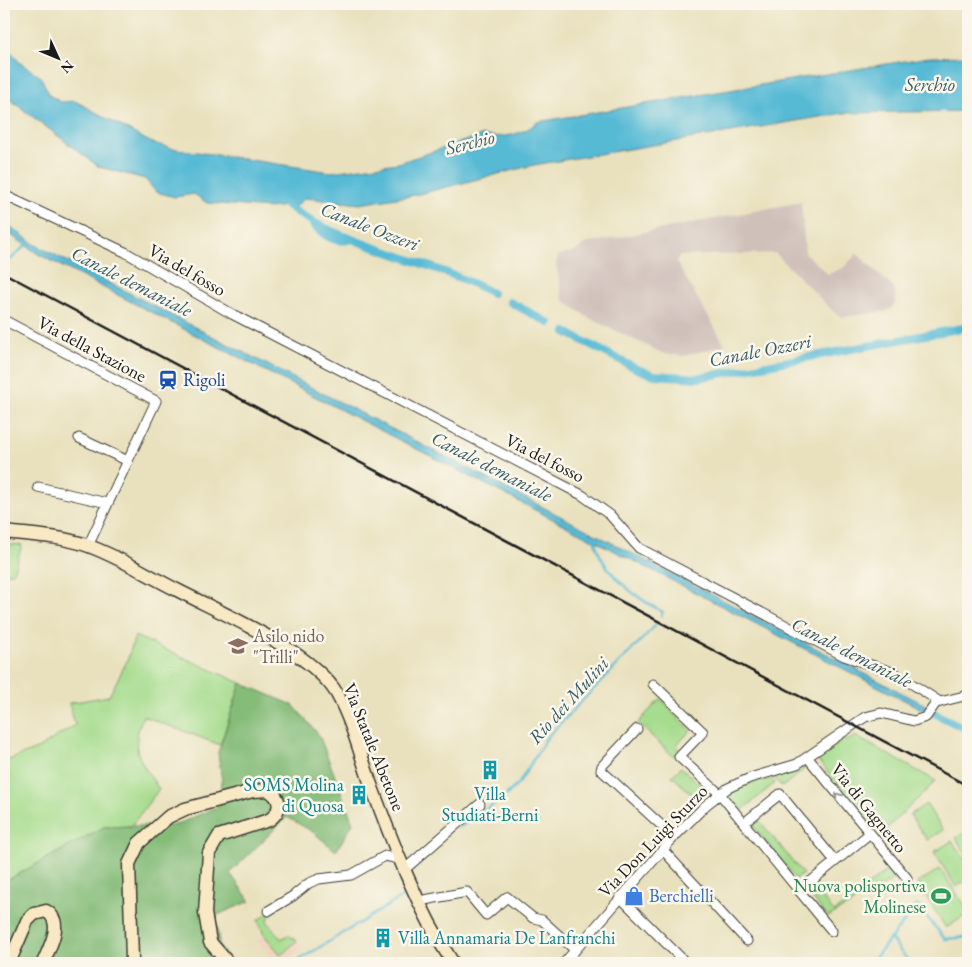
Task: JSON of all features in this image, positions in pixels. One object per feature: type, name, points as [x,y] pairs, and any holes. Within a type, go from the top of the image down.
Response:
[{"type":"main road","name":"Via Statale Abetone","points":[[4,532],[61,539],[88,546],[114,557],[258,632],[303,660],[324,677],[335,691],[345,712],[419,902],[432,929],[453,963]]},
{"type":"main road","points":[[130,963],[132,959],[129,864],[139,843],[168,817],[184,809],[253,791],[268,790],[277,798],[279,803],[276,815],[269,820],[219,836],[209,853],[205,913],[208,935],[210,942],[228,963]]},
{"type":"main road","points":[[9,963],[27,921],[34,914],[46,911],[52,915],[55,923],[54,936],[43,963]]},
{"type":"street","name":"Via del fosso","points":[[4,195],[125,252],[178,285],[232,314],[582,495],[610,515],[639,548],[844,656],[896,673],[937,703]]},
{"type":"street","name":"Via della Stazione","points":[[4,320],[156,401],[88,546]]},
{"type":"street","points":[[79,438],[128,460]]},
{"type":"street","points":[[38,486],[107,504]]},
{"type":"street","points":[[653,684],[703,732],[679,757],[720,794],[832,931]]},
{"type":"street","points":[[937,703],[968,695]]},
{"type":"street","name":"Via Don Luigi Sturzo","points":[[564,963],[674,837],[720,794],[750,778],[785,769],[808,758],[852,724],[871,715],[887,714],[914,721],[926,717],[937,703]]},
{"type":"street","points":[[637,729],[602,766],[601,770],[674,837]]},
{"type":"street","name":"Via di Gagnetto","points":[[808,758],[907,878]]},
{"type":"street","points":[[744,823],[780,794],[835,861]]},
{"type":"street","points":[[268,911],[293,896],[309,883],[319,879],[351,875],[384,856],[403,864],[480,804]]},
{"type":"street","points":[[799,891],[869,834]]},
{"type":"street","points":[[663,850],[747,941]]},
{"type":"street","points":[[419,902],[468,892],[486,915],[507,897],[533,918],[542,920],[575,950]]},
{"type":"street","points":[[620,897],[686,963]]},
{"type":"shaded area","points":[[801,202],[805,253],[828,274],[843,268],[857,254],[894,288],[896,301],[892,308],[888,311],[843,317],[836,314],[775,253],[679,256],[676,262],[725,345],[683,356],[662,353],[589,318],[563,300],[556,264],[558,255],[576,251],[584,244]]},
{"type":"shaded area","points":[[264,935],[281,955],[297,941],[303,948],[287,961],[273,963],[274,960],[257,941]]},
{"type":"green space","points":[[4,544],[22,545],[13,573],[4,573]]},
{"type":"green space","points":[[135,636],[241,683],[220,745],[143,716],[137,738],[137,747],[142,763],[159,789],[131,826],[104,827],[4,882],[4,762],[39,748],[75,725],[69,703],[109,696],[127,661]]},
{"type":"green space","points":[[241,683],[293,705],[319,735],[353,823],[336,851],[313,832],[287,817],[230,873],[250,901],[215,916],[220,948],[233,963],[4,963],[4,882],[104,827],[176,825],[219,806],[222,781],[218,753]]},
{"type":"green space","points":[[660,699],[691,730],[676,746],[680,751],[673,756],[638,723]]},
{"type":"green space","points":[[855,736],[936,781],[880,835],[816,758],[841,739],[847,741]]},
{"type":"green space","points":[[681,767],[705,790],[697,799],[672,776]]},
{"type":"green space","points":[[806,768],[782,787],[774,778]]},
{"type":"green space","points":[[771,779],[775,783],[741,811],[729,796],[742,786]]},
{"type":"green space","points":[[926,804],[943,830],[927,840],[910,815]]},
{"type":"green space","points":[[758,819],[803,874],[796,879],[751,824]]},
{"type":"green space","points":[[968,830],[968,858],[956,838]]},
{"type":"green space","points":[[952,841],[968,865],[968,879],[956,887],[934,852]]},
{"type":"green space","name":"Nuova polisportiva Molinese","points":[[940,869],[968,910],[968,919],[966,920],[963,917],[946,928],[917,883]]},
{"type":"green space","points":[[886,871],[893,880],[828,917],[807,892],[813,887],[834,912]]},
{"type":"green space","points":[[272,911],[267,921],[281,939],[288,935],[297,941],[281,955],[264,935],[258,920]]},
{"type":"water","name":"Serchio","points":[[4,42],[19,62],[41,77],[49,95],[61,102],[75,101],[150,142],[170,148],[331,172],[398,163],[483,135],[504,136],[519,133],[537,122],[929,57],[968,56],[968,111],[844,113],[534,165],[415,195],[360,204],[305,198],[297,205],[268,208],[207,203],[194,194],[175,197],[156,192],[145,179],[99,167],[4,95]]},
{"type":"water","points":[[4,222],[34,244],[939,712],[937,717],[38,254],[4,230]]},
{"type":"waterway","name":"Canale Ozzeri","points":[[278,199],[309,220],[335,232],[448,273],[492,293]]},
{"type":"waterway","points":[[313,224],[321,232],[335,240],[346,241],[351,239]]},
{"type":"waterway","points":[[4,258],[10,260],[26,245]]},
{"type":"waterway","name":"Canale Ozzeri","points":[[510,302],[549,323]]},
{"type":"waterway","name":"Canale Ozzeri","points":[[566,332],[637,369],[654,375],[698,378],[968,327]]},
{"type":"waterway","name":"Rio dei Mulini","points":[[595,540],[598,551],[612,573],[631,591],[663,612],[661,616]]},
{"type":"waterway","name":"Rio dei Mulini","points":[[459,828],[503,798],[519,783],[547,737],[656,625]]},
{"type":"waterway","name":"Canale demaniale","points":[[930,711],[968,730]]},
{"type":"waterway","name":"Rio dei Mulini","points":[[411,870],[428,854]]},
{"type":"waterway","points":[[294,963],[407,894]]},
{"type":"waterway","points":[[871,963],[917,905],[945,939],[968,937]]},
{"type":"waterway","points":[[890,938],[910,963]]},
{"type":"railway","points":[[4,273],[968,786]]},
{"type":"place","name":"Rigoli","points":[[168,380]]},
{"type":"place","name":"Asilo nido \"Trilli\"","points":[[238,646]]},
{"type":"place","name":"Villa Studiati-Berni","points":[[490,770]]},
{"type":"place","name":"SOMS Molina di Quosa","points":[[359,795]]},
{"type":"place","name":"Berchielli","points":[[634,896]]},
{"type":"place","name":"Nuova polisportiva Molinese","points":[[941,896]]},
{"type":"place","name":"Villa Annamaria De Lanfranchi","points":[[383,938]]}]
